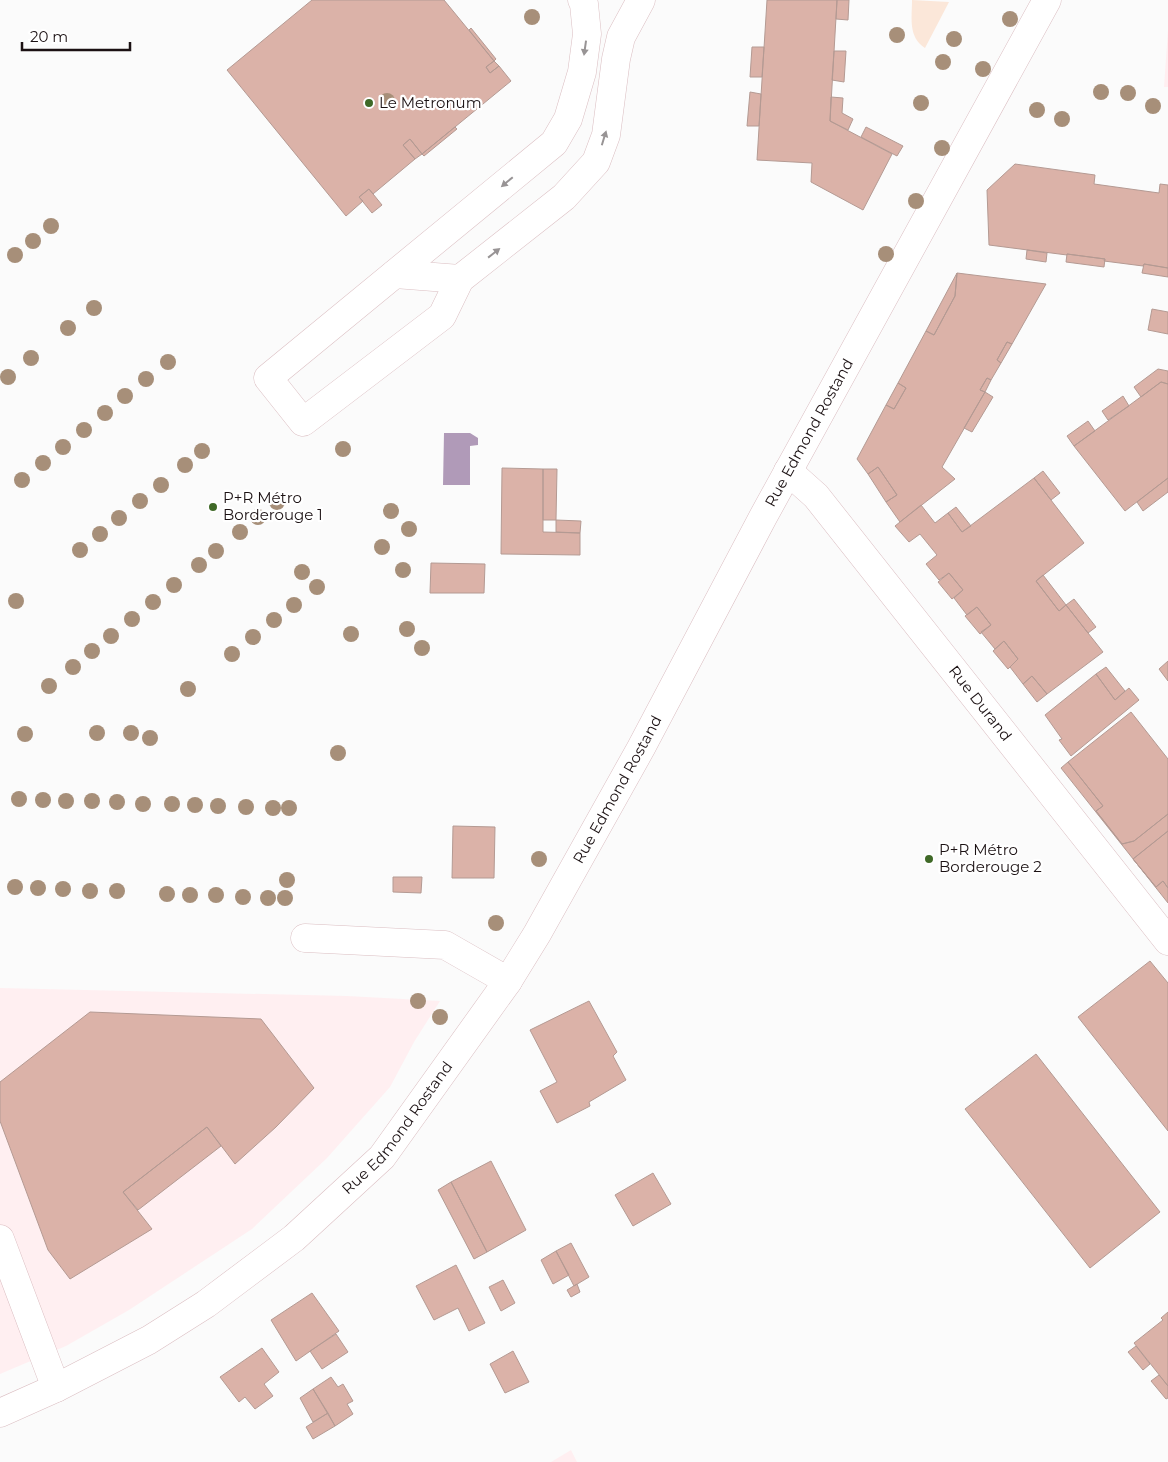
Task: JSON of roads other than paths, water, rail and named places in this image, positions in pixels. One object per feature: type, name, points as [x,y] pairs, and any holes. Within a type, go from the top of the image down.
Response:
[{"type":"street","points":[[582,0],[587,34],[582,72],[568,119],[554,143],[268,378],[303,422],[442,316],[460,279],[564,197],[596,162],[606,135],[616,59],[621,37],[641,0]]},
{"type":"street","name":"Rue Edmond Rostand","points":[[0,1413],[56,1388],[149,1340],[206,1304],[301,1231],[382,1157],[508,981],[537,934],[640,748],[762,517],[1047,0]]},
{"type":"street","points":[[395,274],[460,279]]},
{"type":"street","name":"Rue Durand","points":[[788,471],[816,496],[1168,941]]},
{"type":"street","points":[[305,938],[446,945],[508,981]]},
{"type":"street","points":[[0,1240],[56,1388]]},
{"type":"place","name":"Le Metronum","points":[[369,103]]},
{"type":"place","name":"P+R Métro Borderouge 1","points":[[213,507]]},
{"type":"place","name":"P+R Métro Borderouge 2","points":[[929,859]]}]
